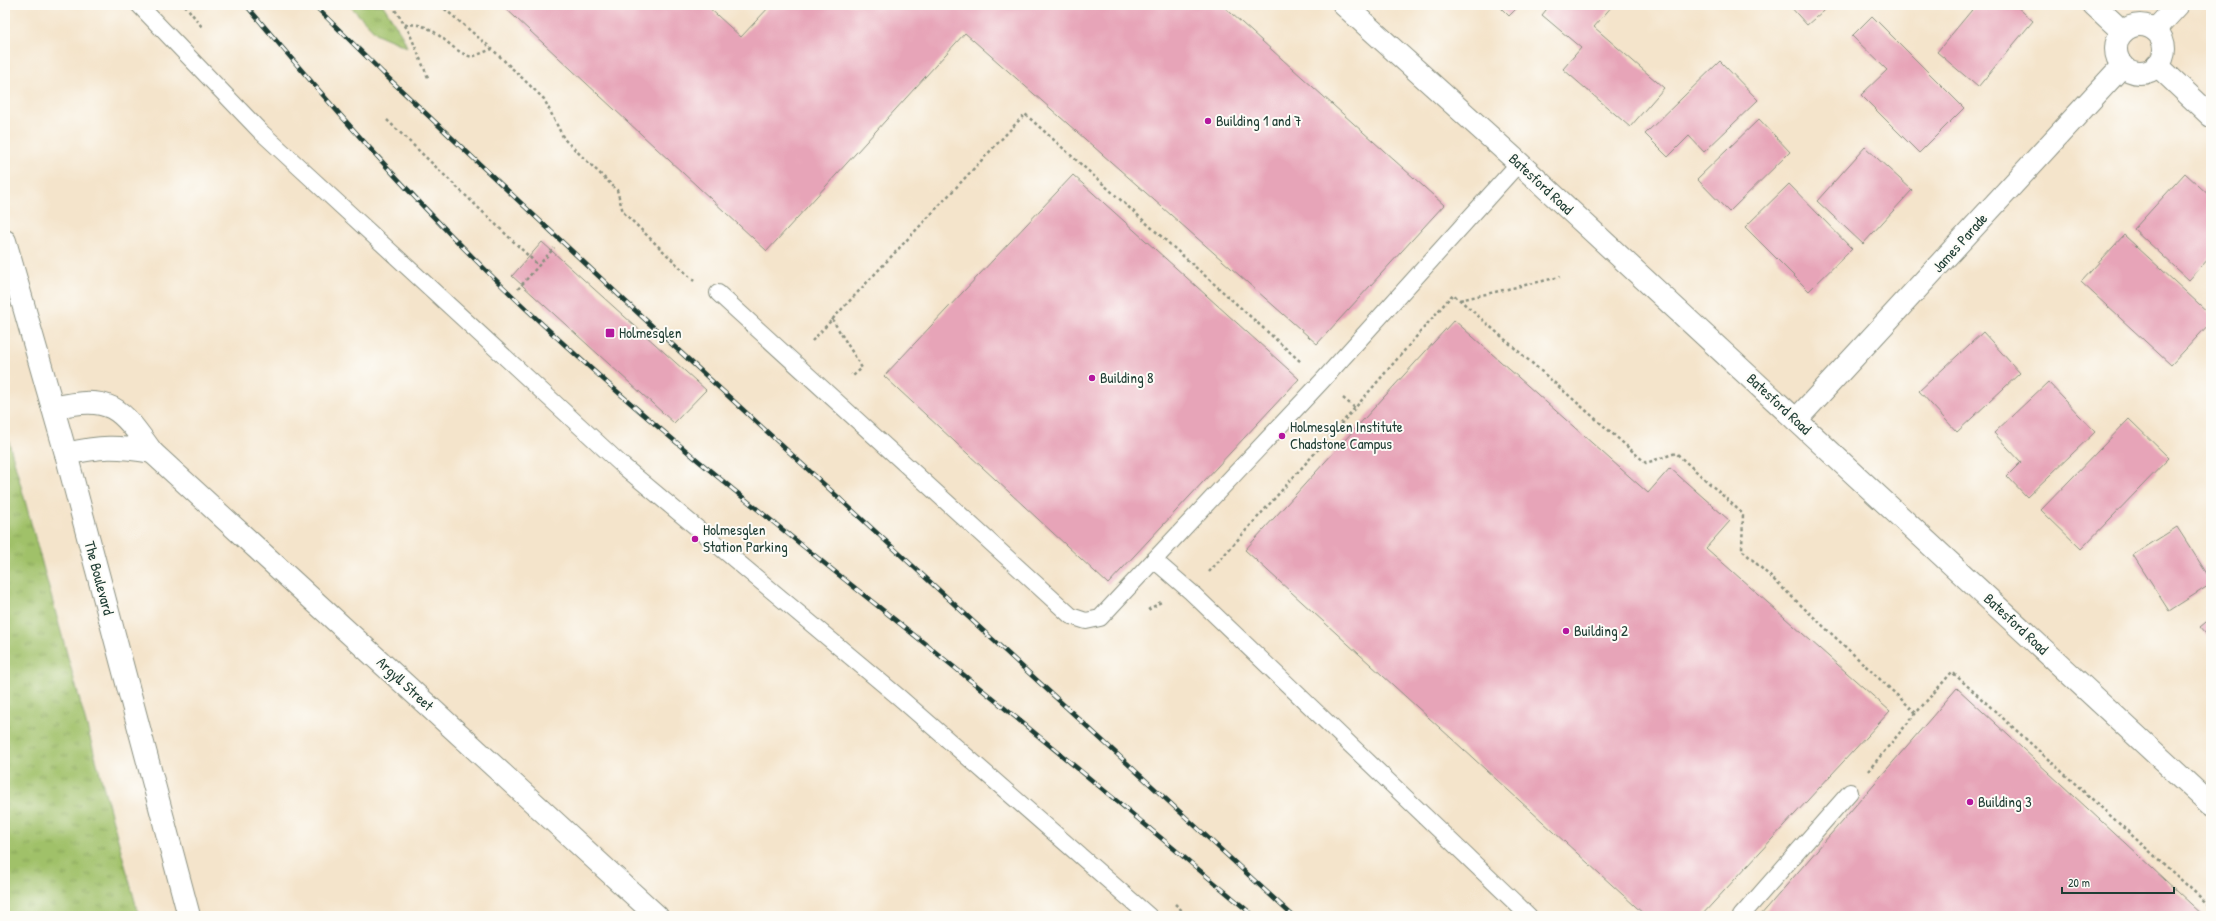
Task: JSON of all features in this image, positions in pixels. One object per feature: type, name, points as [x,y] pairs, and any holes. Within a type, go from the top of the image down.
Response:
[{"type":"street","name":"Batesford Road","points":[[1344,5],[1519,163],[2211,805]]},
{"type":"street","points":[[2094,5],[2123,32]]},
{"type":"street","points":[[2155,30],[2178,5]]},
{"type":"street","points":[[2142,25],[2155,30],[2163,43],[2164,52],[2157,65],[2144,72],[2129,70],[2123,66],[2119,59],[2117,45],[2123,32],[2129,28],[2142,25]]},
{"type":"street","points":[[2157,65],[2211,116]]},
{"type":"street","name":"James Parade","points":[[1796,420],[2123,66]]},
{"type":"street","name":"The Boulevard","points":[[5,241],[66,454],[189,916]]},
{"type":"street","name":"Argyll Street","points":[[53,408],[75,402],[104,404],[116,409],[128,418],[152,452],[657,916]]},
{"type":"street","points":[[66,454],[107,446],[152,452]]},
{"type":"lane","points":[[139,5],[260,131],[623,466],[900,698],[1149,916]]},
{"type":"lane","points":[[718,293],[1071,616],[1086,621],[1100,618],[1322,381],[1519,163]]},
{"type":"lane","points":[[1154,560],[1191,592],[1529,916]]},
{"type":"lane","points":[[1741,916],[1850,792]]},
{"type":"path","points":[[392,5],[405,24],[429,80]]},
{"type":"path","points":[[440,5],[492,49],[544,99],[564,139],[617,190],[623,212],[702,289],[718,293]]},
{"type":"path","points":[[405,24],[419,24],[435,30],[460,52],[472,57],[492,49]]},
{"type":"path","points":[[816,348],[810,343],[1025,114],[1322,381],[1355,408]]},
{"type":"path","points":[[387,120],[539,266]]},
{"type":"path","points":[[518,289],[554,248]]},
{"type":"path","points":[[1460,300],[1560,277]]},
{"type":"path","points":[[1208,574],[1355,408],[1453,294],[1646,464],[1676,453],[1681,457],[1743,514],[1742,550],[1916,712]]},
{"type":"path","points":[[832,319],[862,368],[853,376],[847,371]]},
{"type":"path","points":[[1850,792],[1916,712],[1952,672],[2211,907]]},
{"type":"green space","points":[[349,5],[383,5],[402,35],[407,47],[377,34]]},
{"type":"green space","points":[[5,428],[139,916],[5,916]]},
{"type":"building","name":"Building 1 and 7","points":[[502,5],[706,5],[741,37],[771,5],[1222,5],[1444,205],[1317,344],[965,33],[767,251]]},
{"type":"building","points":[[1498,5],[1520,5],[1509,16]]},
{"type":"building","points":[[1550,5],[1613,5],[1594,27],[1664,88],[1630,127],[1563,69],[1581,48],[1542,15]]},
{"type":"building","points":[[1789,5],[1830,5],[1807,25]]},
{"type":"building","points":[[1976,5],[2015,5],[2033,21],[1978,87],[1937,52]]},
{"type":"building","points":[[1872,16],[1964,108],[1919,153],[1861,95],[1887,70],[1852,36]]},
{"type":"building","points":[[1720,61],[1758,100],[1704,152],[1689,136],[1668,157],[1645,134]]},
{"type":"building","points":[[1759,119],[1790,152],[1729,212],[1697,179]]},
{"type":"building","points":[[1865,147],[1912,190],[1863,244],[1817,201]]},
{"type":"building","points":[[2185,173],[2211,197],[2211,256],[2189,280],[2134,229]]},
{"type":"building","name":"Building 8","points":[[1073,175],[1299,379],[1108,584],[884,376]]},
{"type":"building","points":[[1789,184],[1852,249],[1809,291],[1745,227]]},
{"type":"building","points":[[2124,235],[2211,315],[2211,322],[2171,365],[2081,282]]},
{"type":"building","points":[[542,242],[706,390],[674,423],[512,276]]},
{"type":"building","name":"Building 2","points":[[1454,320],[1648,493],[1670,468],[1730,521],[1706,548],[1890,711],[1701,916],[1646,916],[1245,550]]},
{"type":"building","points":[[1983,332],[2020,373],[1957,432],[1919,391]]},
{"type":"building","points":[[2048,382],[2095,432],[2027,497],[2007,476],[2021,462],[1994,433]]},
{"type":"building","points":[[2129,419],[2169,458],[2081,549],[2041,510]]},
{"type":"building","points":[[2177,527],[2211,580],[2211,584],[2169,611],[2133,555]]},
{"type":"building","points":[[2211,618],[2211,640],[2200,627]]},
{"type":"building","name":"Building 3","points":[[1957,688],[2204,916],[1760,916]]},
{"type":"railway","points":[[246,5],[338,112],[433,216],[499,283],[607,383],[777,525],[1026,726],[1254,916]]},
{"type":"railway","points":[[314,5],[383,73],[625,301],[1293,916]]},
{"type":"place","name":"Building 1 and 7","points":[[1208,121]]},
{"type":"place","name":"Holmesglen","points":[[610,333]]},
{"type":"place","name":"Building 8","points":[[1092,378]]},
{"type":"place","name":"Holmesglen Institute Chadstone Campus","points":[[1282,436]]},
{"type":"place","name":"Holmesglen Station Parking","points":[[695,539]]},
{"type":"place","name":"Building 2","points":[[1566,631]]},
{"type":"place","name":"Building 3","points":[[1970,802]]}]
